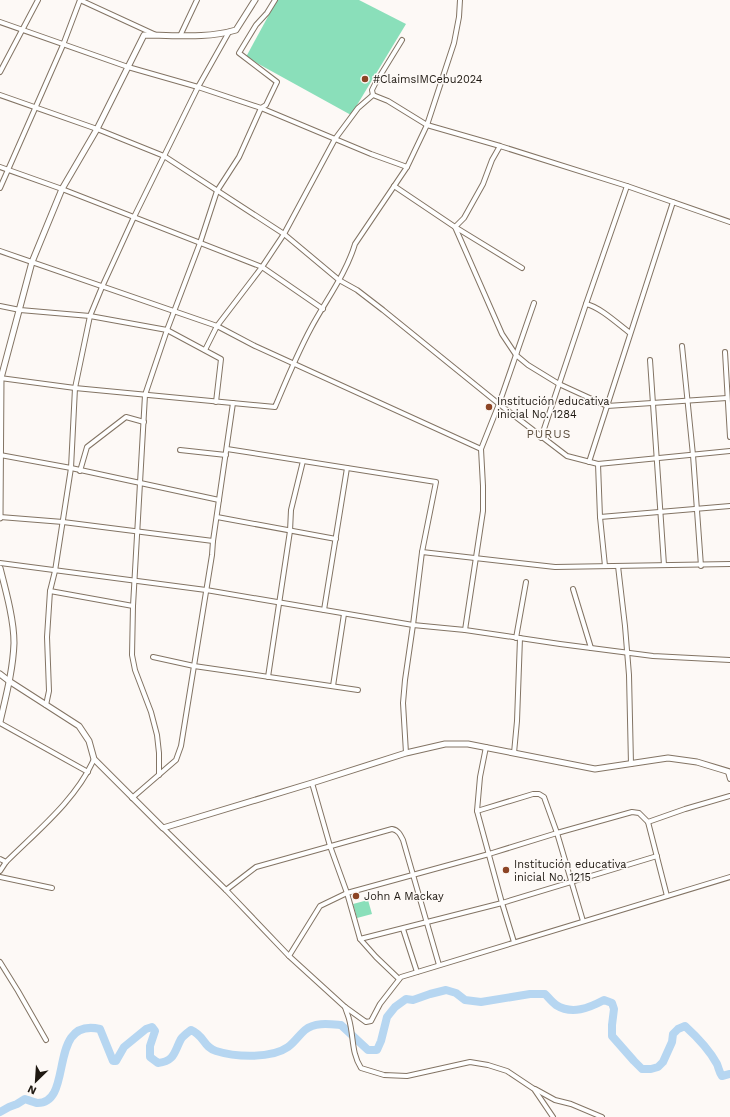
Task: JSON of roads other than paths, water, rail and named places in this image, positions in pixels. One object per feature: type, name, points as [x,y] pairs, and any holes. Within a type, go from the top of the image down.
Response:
[{"type":"street","points":[[0,72],[38,0]]},
{"type":"street","points":[[0,188],[63,45],[80,0],[156,35]]},
{"type":"street","points":[[180,36],[197,0]]},
{"type":"street","points":[[213,541],[63,522],[0,517],[1,378],[32,262],[62,189],[97,129],[144,35],[180,36],[220,34],[236,30],[256,0]]},
{"type":"street","points":[[160,775],[160,752],[157,735],[151,712],[135,670],[132,655],[134,581],[145,395],[166,330],[200,243],[217,191],[239,157],[261,108],[266,105],[277,82],[239,53],[256,25],[267,13],[274,0]]},
{"type":"street","points":[[1,378],[75,388],[275,407],[311,328],[352,256],[355,244],[407,167],[428,125],[454,43],[459,17],[460,0]]},
{"type":"street","points":[[0,22],[128,67],[198,87],[261,108],[371,154],[407,167]]},
{"type":"street","points":[[46,705],[48,691],[47,637],[50,591],[55,571],[63,522],[70,468],[75,388],[90,316],[134,217],[198,87],[229,32]]},
{"type":"street","points":[[373,95],[372,90],[375,84],[402,40]]},
{"type":"street","points":[[0,95],[97,129],[164,156],[284,234],[339,280],[357,290],[383,310],[541,438],[567,456],[598,464],[730,451]]},
{"type":"street","points":[[373,95],[388,101],[428,125],[627,186],[730,222]]},
{"type":"street","points":[[204,350],[216,326],[262,267],[284,234],[335,139],[358,108],[373,95]]},
{"type":"street","points":[[455,226],[464,218],[483,184],[492,160],[500,146]]},
{"type":"street","points":[[0,167],[62,189],[262,267],[323,309]]},
{"type":"street","points":[[394,186],[522,268]]},
{"type":"street","points":[[541,438],[558,384],[627,186]]},
{"type":"street","points":[[589,462],[673,202]]},
{"type":"street","points":[[455,226],[502,334],[516,355],[528,365],[558,384],[607,406],[727,398]]},
{"type":"street","points":[[0,251],[216,326],[294,364],[481,448]]},
{"type":"street","points":[[465,630],[483,512],[481,448],[499,404],[534,303]]},
{"type":"street","points":[[586,304],[605,314],[630,333]]},
{"type":"street","points":[[0,306],[20,310],[90,316],[166,330],[221,358],[216,402]]},
{"type":"street","points":[[682,346],[693,455],[701,566]]},
{"type":"street","points":[[725,352],[730,437]]},
{"type":"street","points":[[650,360],[664,565]]},
{"type":"street","points":[[132,798],[176,760],[181,746],[212,555],[233,403]]},
{"type":"street","points":[[80,471],[87,447],[126,417],[144,422]]},
{"type":"street","points":[[227,449],[436,482],[422,552],[413,625],[406,666],[403,703],[406,754]]},
{"type":"street","points":[[180,450],[226,455]]},
{"type":"street","points":[[0,455],[70,468],[219,500]]},
{"type":"street","points":[[268,677],[290,531],[291,510],[303,461]]},
{"type":"street","points":[[598,464],[600,517],[605,566]]},
{"type":"street","points":[[324,610],[347,468]]},
{"type":"street","points":[[600,517],[730,506]]},
{"type":"street","points":[[217,517],[336,539]]},
{"type":"street","points":[[422,552],[555,567],[664,565],[701,566],[730,564]]},
{"type":"street","points":[[0,563],[206,590],[413,625],[465,630],[654,656],[730,660]]},
{"type":"street","points":[[618,566],[628,652],[631,764]]},
{"type":"street","points":[[0,568],[10,608],[14,643],[9,681],[0,723],[88,772]]},
{"type":"street","points":[[514,754],[517,720],[518,638],[526,582]]},
{"type":"street","points":[[573,588],[592,648]]},
{"type":"street","points":[[50,591],[133,606]]},
{"type":"street","points":[[333,686],[344,614]]},
{"type":"street","points":[[153,657],[194,666],[358,690]]},
{"type":"street","points":[[0,674],[79,726],[89,741],[94,759],[226,890],[289,956],[345,1007],[366,1022],[371,1021],[380,1004],[401,977],[730,877]]},
{"type":"street","points":[[163,828],[406,754],[445,744],[457,743],[486,747],[514,754],[595,769],[674,758],[696,762],[729,772],[730,779]]},
{"type":"street","points":[[486,747],[480,777],[477,811],[514,942]]},
{"type":"street","points":[[0,871],[6,862],[66,802],[88,772],[94,759]]},
{"type":"street","points":[[312,783],[330,846],[347,893],[360,939],[399,980]]},
{"type":"street","points":[[477,811],[535,793],[544,797],[557,832],[583,921]]},
{"type":"street","points":[[648,822],[685,809],[730,796]]},
{"type":"street","points":[[289,956],[320,906],[347,893],[488,854],[557,832],[632,812],[640,813],[648,822],[667,896]]},
{"type":"street","points":[[226,890],[256,867],[392,828],[397,830],[401,835],[438,965]]},
{"type":"street","points":[[360,939],[502,903],[657,856]]},
{"type":"street","points":[[0,859],[6,862]]},
{"type":"street","points":[[0,877],[52,888]]},
{"type":"street","points":[[403,929],[417,972]]},
{"type":"street","points":[[0,962],[18,990],[46,1040]]},
{"type":"street","points":[[345,1007],[349,1020],[356,1060],[361,1068],[374,1073],[407,1076],[470,1062],[488,1065],[506,1072],[555,1100],[571,1104],[602,1117]]},
{"type":"street","points":[[534,1089],[553,1117]]},
{"type":"waterway","points":[[0,1112],[25,1099],[37,1103],[48,1100],[55,1090],[66,1047],[73,1036],[83,1029],[100,1029],[113,1061],[116,1061],[124,1047],[146,1029],[152,1027],[155,1031],[150,1046],[150,1057],[158,1063],[164,1062],[171,1058],[181,1039],[191,1030],[196,1032],[209,1047],[216,1051],[233,1055],[253,1056],[272,1054],[281,1051],[288,1047],[309,1027],[322,1024],[332,1024],[341,1025],[368,1050],[377,1050],[381,1041],[387,1017],[395,1007],[406,999],[413,1000],[446,990],[456,993],[465,1000],[481,1002],[530,994],[545,994],[556,1005],[568,1010],[586,1008],[604,1000],[612,1003],[614,1009],[612,1036],[642,1069],[658,1067],[663,1062],[672,1042],[673,1034],[678,1029],[685,1026],[711,1054],[722,1076],[730,1074]]},
{"type":"place","name":"#ClaimsIMCebu2024","points":[[365,79]]},
{"type":"place","name":"Institución educativa inicial No. 1284","points":[[489,407]]},
{"type":"place","name":"Institución educativa inicial No. 1215","points":[[506,870]]},
{"type":"place","name":"John A Mackay","points":[[356,896]]},
{"type":"district","name":"PURUS","points":[[549,434]]}]
